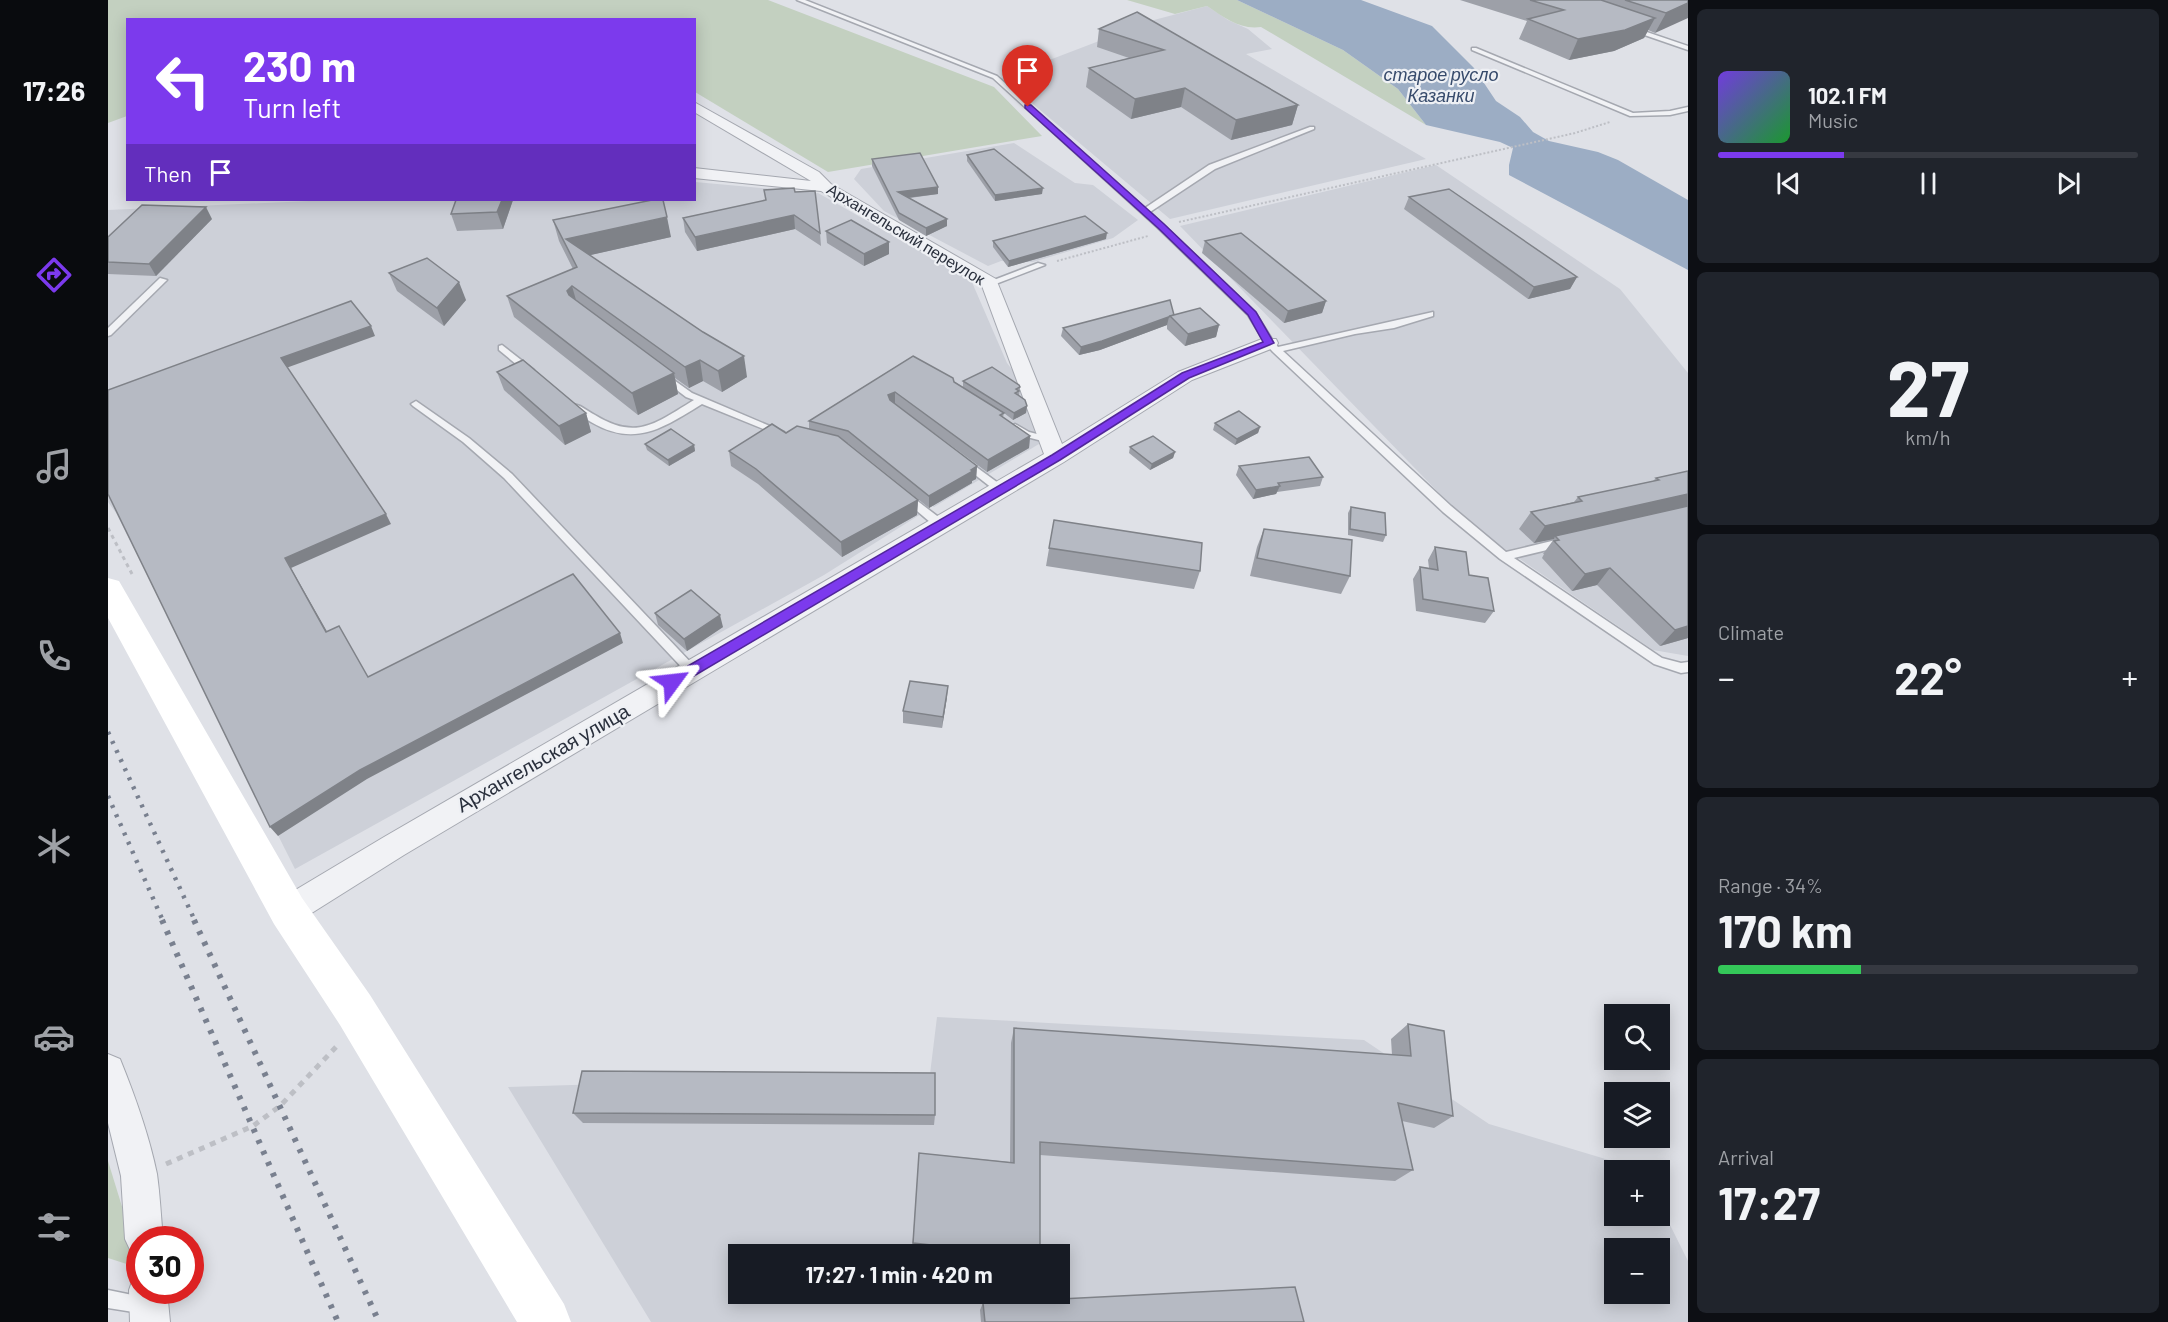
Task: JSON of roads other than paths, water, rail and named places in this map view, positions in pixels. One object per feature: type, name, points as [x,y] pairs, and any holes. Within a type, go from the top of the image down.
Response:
[{"type":"main road","points":[[108,589],[288,911],[355,1010],[546,1322]]},
{"type":"street","name":"Архангельский переулок","points":[[696,107],[814,176],[825,187],[990,283],[1053,449]]},
{"type":"street","points":[[696,173],[825,187]]},
{"type":"street","name":"Архангельская улица","points":[[288,911],[394,846],[1001,490],[1053,449],[1185,376],[1273,347]]},
{"type":"street","points":[[108,1071],[132,1143],[139,1176],[143,1226]]},
{"type":"lane","points":[[800,0],[995,77],[1163,229],[1252,314],[1273,347],[1447,509],[1504,556],[1658,661],[1684,667],[1688,679]]},
{"type":"lane","points":[[1622,26],[1688,48]]},
{"type":"lane","points":[[1474,49],[1632,115],[1688,109]]},
{"type":"lane","points":[[1144,212],[1212,167],[1312,128]]},
{"type":"lane","points":[[990,283],[1041,266]]},
{"type":"lane","points":[[108,333],[163,280]]},
{"type":"lane","points":[[1273,347],[1394,325],[1430,314]]},
{"type":"lane","points":[[502,348],[536,376]]},
{"type":"lane","points":[[652,368],[689,395],[772,430],[793,435]]},
{"type":"lane","points":[[562,397],[601,422],[627,432],[651,429],[701,400]]},
{"type":"lane","points":[[416,404],[466,440],[508,476],[692,671]]},
{"type":"lane","points":[[1006,422],[1053,449]]},
{"type":"lane","points":[[955,455],[1001,490]]},
{"type":"lane","points":[[896,489],[941,525]]},
{"type":"lane","points":[[1504,556],[1573,540]]},
{"type":"lane","points":[[108,1299],[149,1306]]},
{"type":"water","name":"старое русло Казанки","points":[[1237,0],[1361,0],[1432,26],[1474,68],[1496,101],[1520,117],[1533,132],[1549,141],[1598,152],[1618,160],[1688,200],[1688,270],[1509,175],[1513,148],[1500,142],[1426,125],[1398,89],[1343,50]]},
{"type":"railway","points":[[108,732],[195,921]]},
{"type":"railway","points":[[108,796],[163,921]]},
{"type":"railway","points":[[162,920],[338,1322]]},
{"type":"railway","points":[[194,920],[379,1322]]}]
